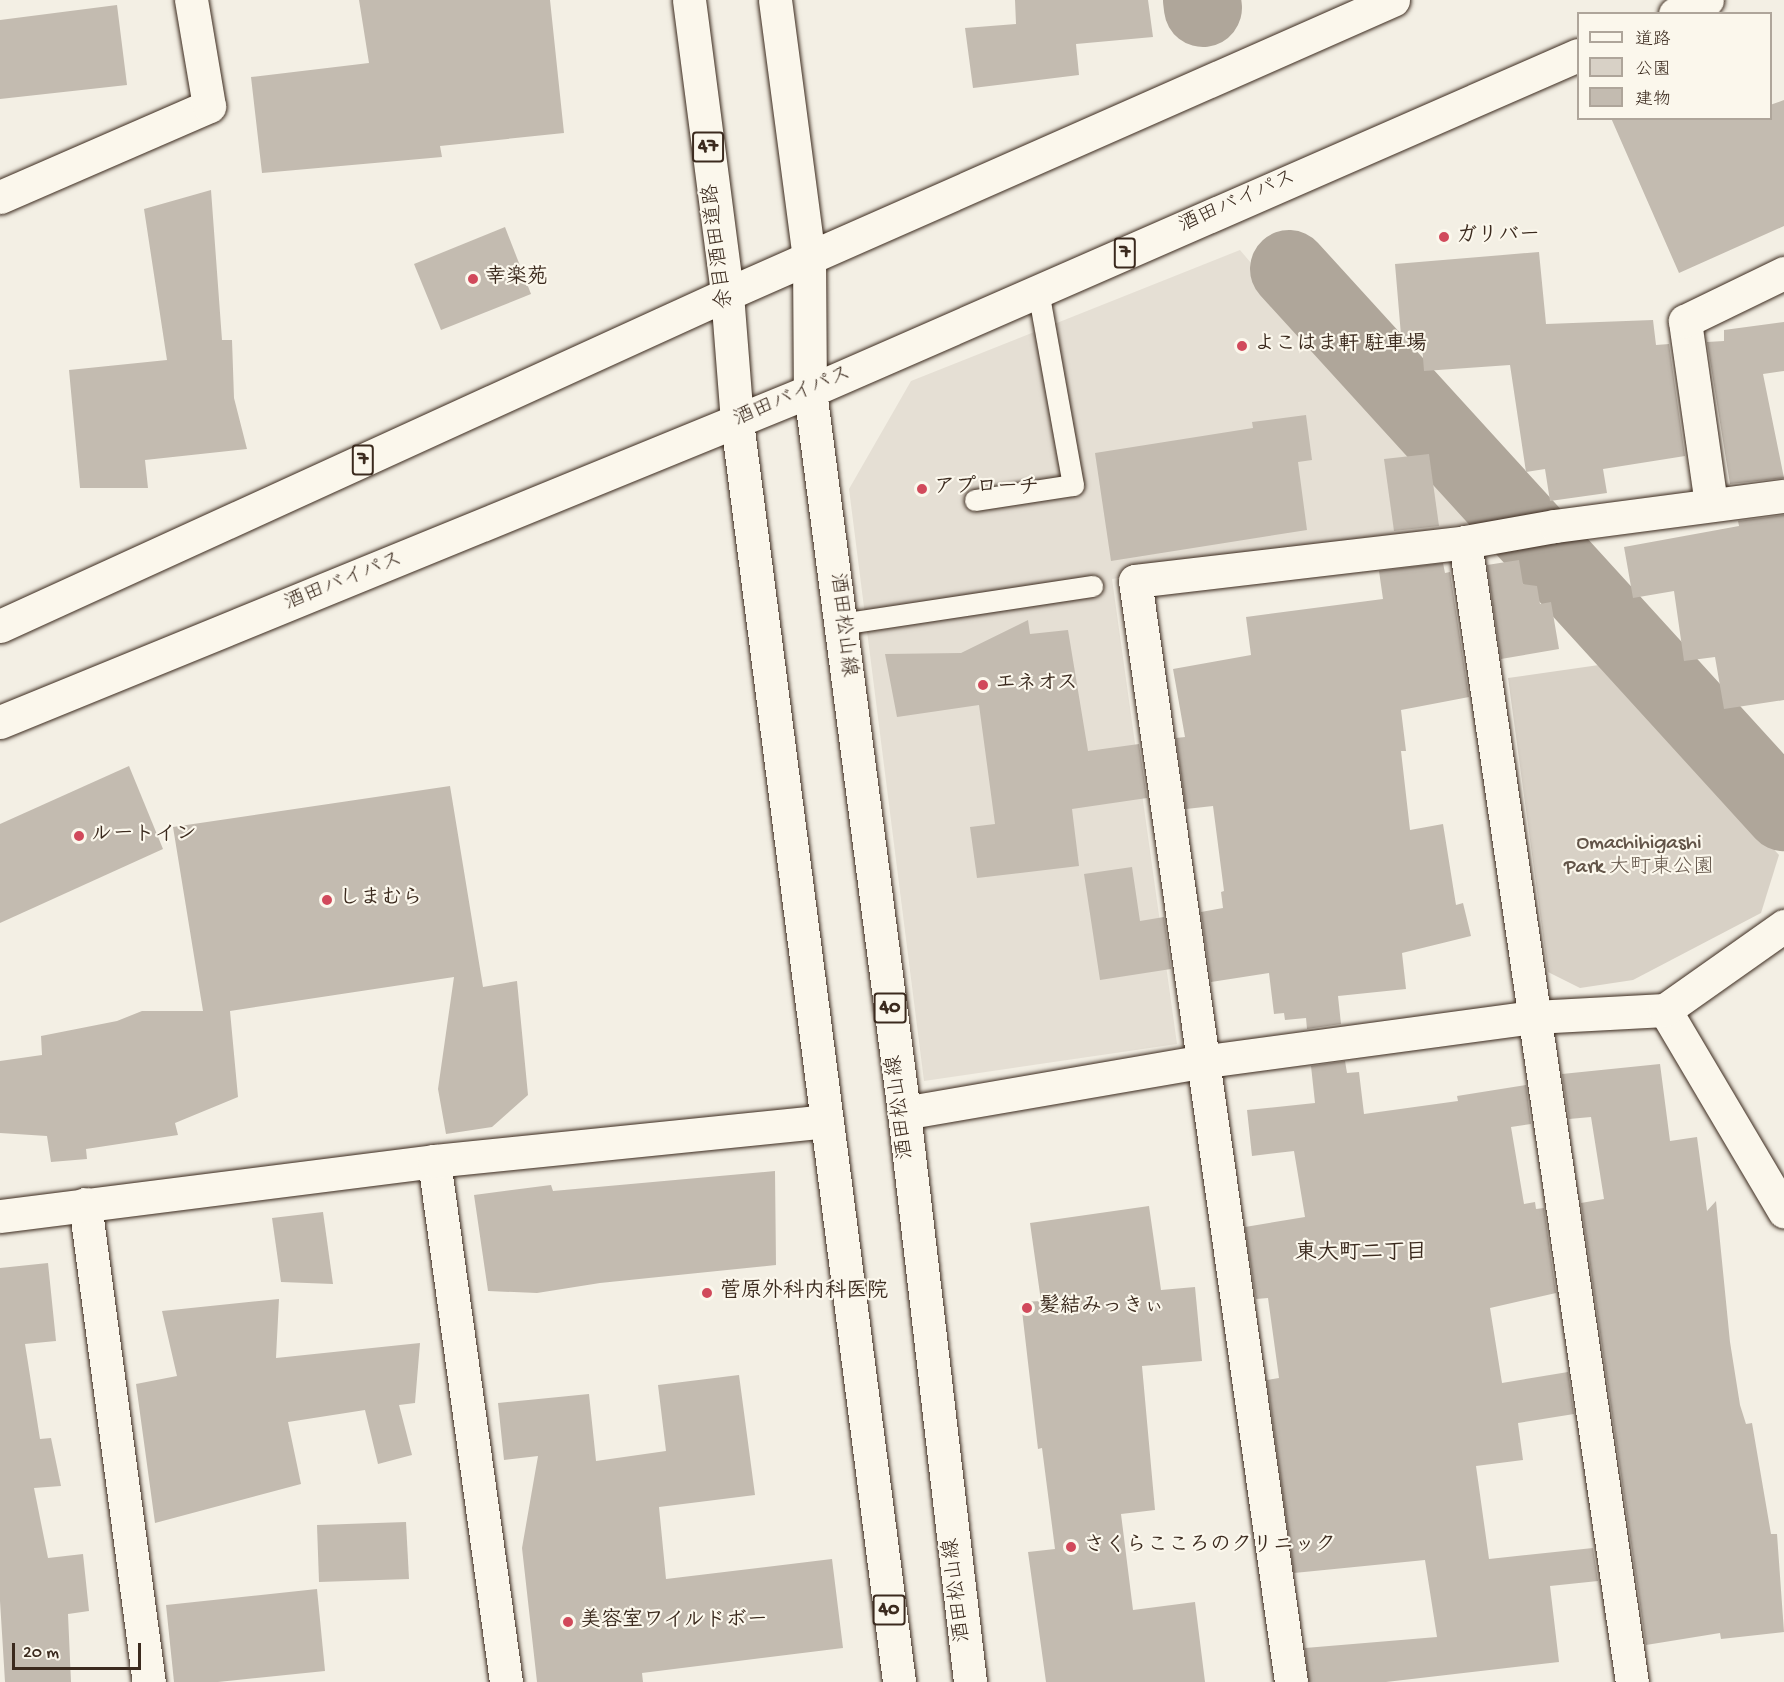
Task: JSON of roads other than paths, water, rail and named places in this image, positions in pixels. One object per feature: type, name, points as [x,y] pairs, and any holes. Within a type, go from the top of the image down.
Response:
[{"type":"main road","points":[[0,197],[209,106],[191,0]]},
{"type":"main road","name":"余目酒田道路","points":[[689,0],[727,294],[737,422]]},
{"type":"main road","points":[[775,0],[809,257],[810,391]]},
{"type":"main road","name":"7","points":[[0,627],[809,257],[1393,0]]},
{"type":"main road","points":[[1680,12],[1707,0]]},
{"type":"main road","name":"酒田バイパス","points":[[0,722],[737,422],[1577,55]]},
{"type":"main road","points":[[1711,504],[1685,321],[1784,273]]},
{"type":"main road","name":"酒田松山線","points":[[810,391],[904,1113],[970,1682]]},
{"type":"main road","name":"40","points":[[737,422],[899,1682]]},
{"type":"main road","points":[[1291,1682],[1200,1062],[1135,581],[1465,542],[1555,526],[1784,496]]},
{"type":"main road","points":[[1465,542],[1632,1682]]},
{"type":"main road","points":[[904,1113],[1200,1062],[1534,1017],[1665,1010],[1784,926]]},
{"type":"main road","points":[[1665,1010],[1784,1211]]},
{"type":"main road","points":[[0,1216],[434,1161],[826,1121]]},
{"type":"main road","points":[[434,1161],[506,1682]]},
{"type":"main road","points":[[85,1204],[149,1682]]},
{"type":"lane","points":[[975,501],[1073,485],[1038,291]]},
{"type":"lane","points":[[840,624],[1092,586]]},
{"type":"waterway","points":[[1202,0],[1203,8]]},
{"type":"waterway","points":[[1289,269],[1784,812]]},
{"type":"place","name":"ガリバー","points":[[1444,237]]},
{"type":"place","name":"幸楽苑","points":[[473,279]]},
{"type":"place","name":"よこはま軒 駐車場","points":[[1242,346]]},
{"type":"place","name":"アプローチ","points":[[922,489]]},
{"type":"place","name":"エネオス","points":[[983,685]]},
{"type":"place","name":"ルートイン","points":[[79,836]]},
{"type":"place","name":"しまむら","points":[[327,900]]},
{"type":"place","name":"菅原外科内科医院","points":[[707,1293]]},
{"type":"place","name":"髪結みっきぃ","points":[[1027,1308]]},
{"type":"place","name":"さくらこころのクリニック","points":[[1071,1547]]},
{"type":"place","name":"美容室ワイルドボー","points":[[568,1622]]},
{"type":"district","name":"東大町二丁目","points":[[1361,1255]]},
{"type":"park label","name":"Omachihigashi Park 大町東公園","points":[[1639,857]]}]
